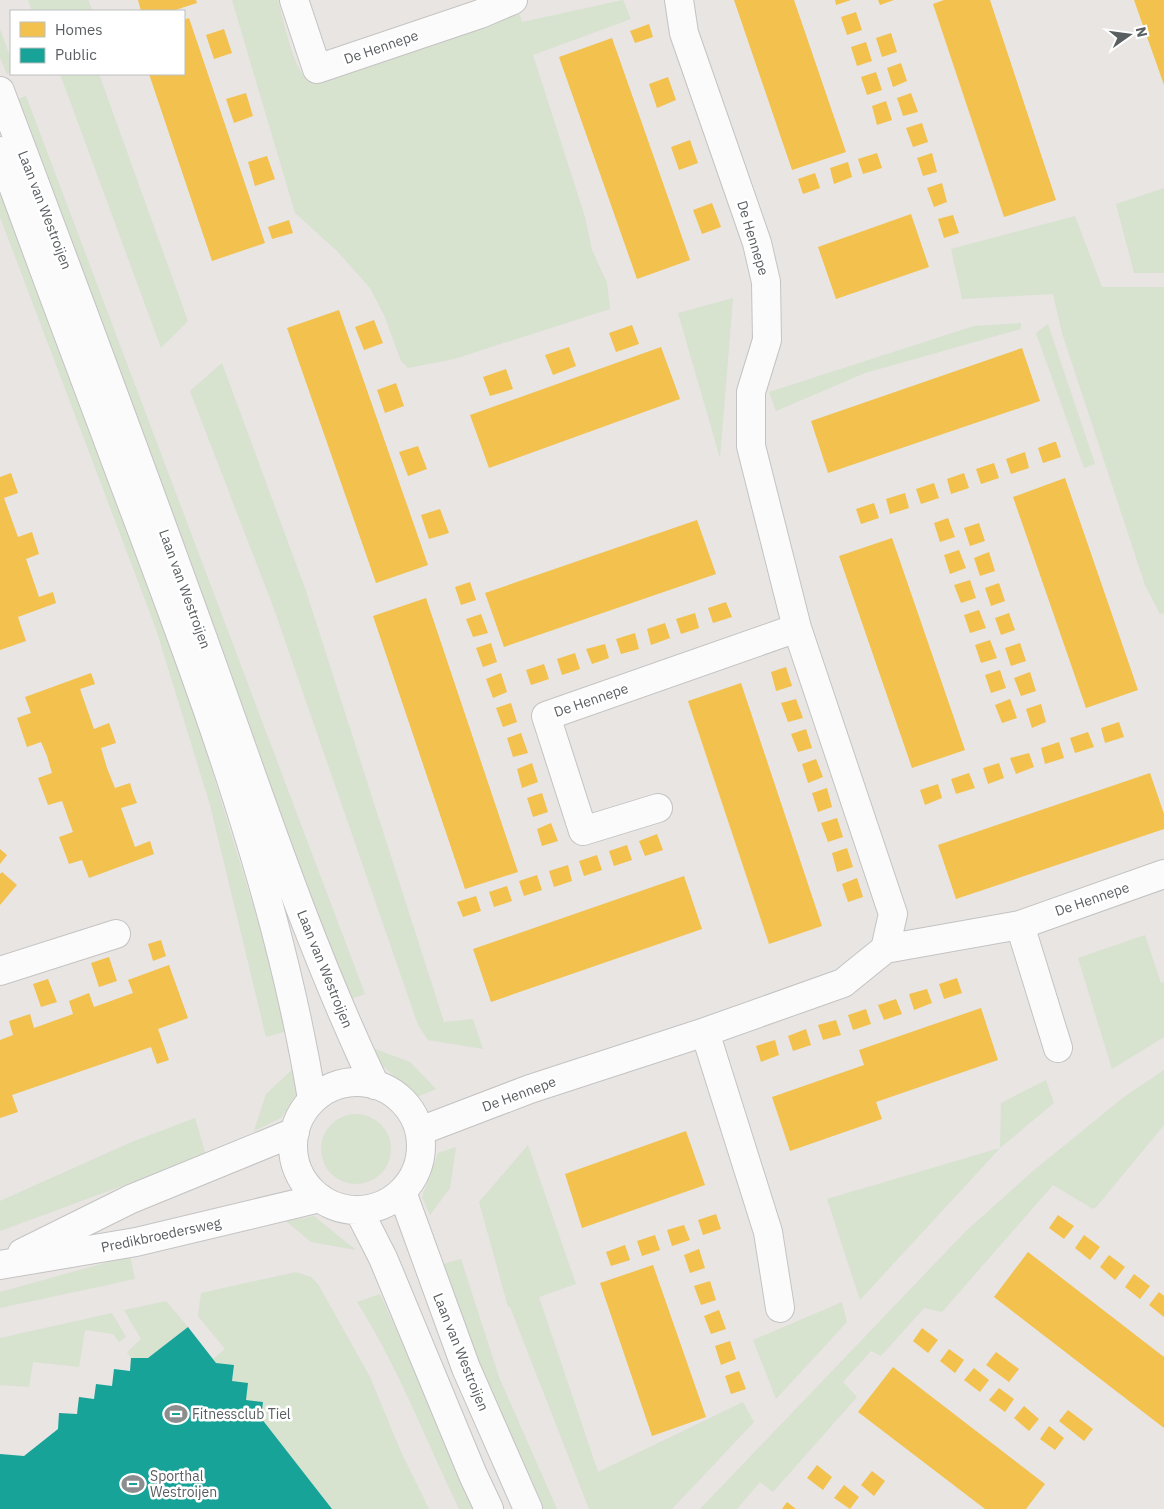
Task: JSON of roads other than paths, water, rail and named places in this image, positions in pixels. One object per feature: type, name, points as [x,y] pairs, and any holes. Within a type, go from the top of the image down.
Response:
[{"type":"street","name":"De Hennepe","points":[[294,0],[317,69],[480,14],[513,0]]},
{"type":"street","name":"De Hennepe","points":[[679,0],[684,32],[757,244],[766,282],[767,340],[750,392],[751,446],[797,628],[893,914],[885,949]]},
{"type":"street","name":"Laan van Westroijen","points":[[0,91],[120,409],[275,840],[341,1015],[375,1086]]},
{"type":"street","name":"Laan van Westroijen","points":[[0,151],[177,622],[254,847],[301,1033],[312,1099]]},
{"type":"street","name":"De Hennepe","points":[[658,808],[583,831],[546,716],[797,628]]},
{"type":"street","name":"De Hennepe","points":[[420,1131],[530,1089],[705,1032],[843,983],[885,949],[1020,924],[1164,874]]},
{"type":"street","points":[[1020,924],[1058,1048]]},
{"type":"street","points":[[0,971],[116,934]]},
{"type":"street","points":[[705,1032],[768,1232],[780,1308]]},
{"type":"street","points":[[361,1081],[375,1086],[387,1089],[408,1106],[420,1131],[421,1153],[415,1174],[402,1192],[386,1204],[359,1211],[333,1206],[312,1193],[298,1171],[292,1146],[298,1120],[312,1099],[334,1085],[361,1081]]},
{"type":"street","name":"Predikbroedersweg","points":[[0,1265],[131,1199],[295,1132]]},
{"type":"street","name":"Laan van Westroijen","points":[[402,1192],[466,1368],[528,1509]]},
{"type":"street","name":"Predikbroedersweg","points":[[0,1265],[136,1242],[320,1198]]},
{"type":"street","points":[[359,1211],[383,1258],[469,1466],[489,1509]]},
{"type":"place","name":"Fitnessclub Tiel","points":[[176,1414]]},
{"type":"place","name":"Sporthal Westroijen","points":[[133,1484]]}]
